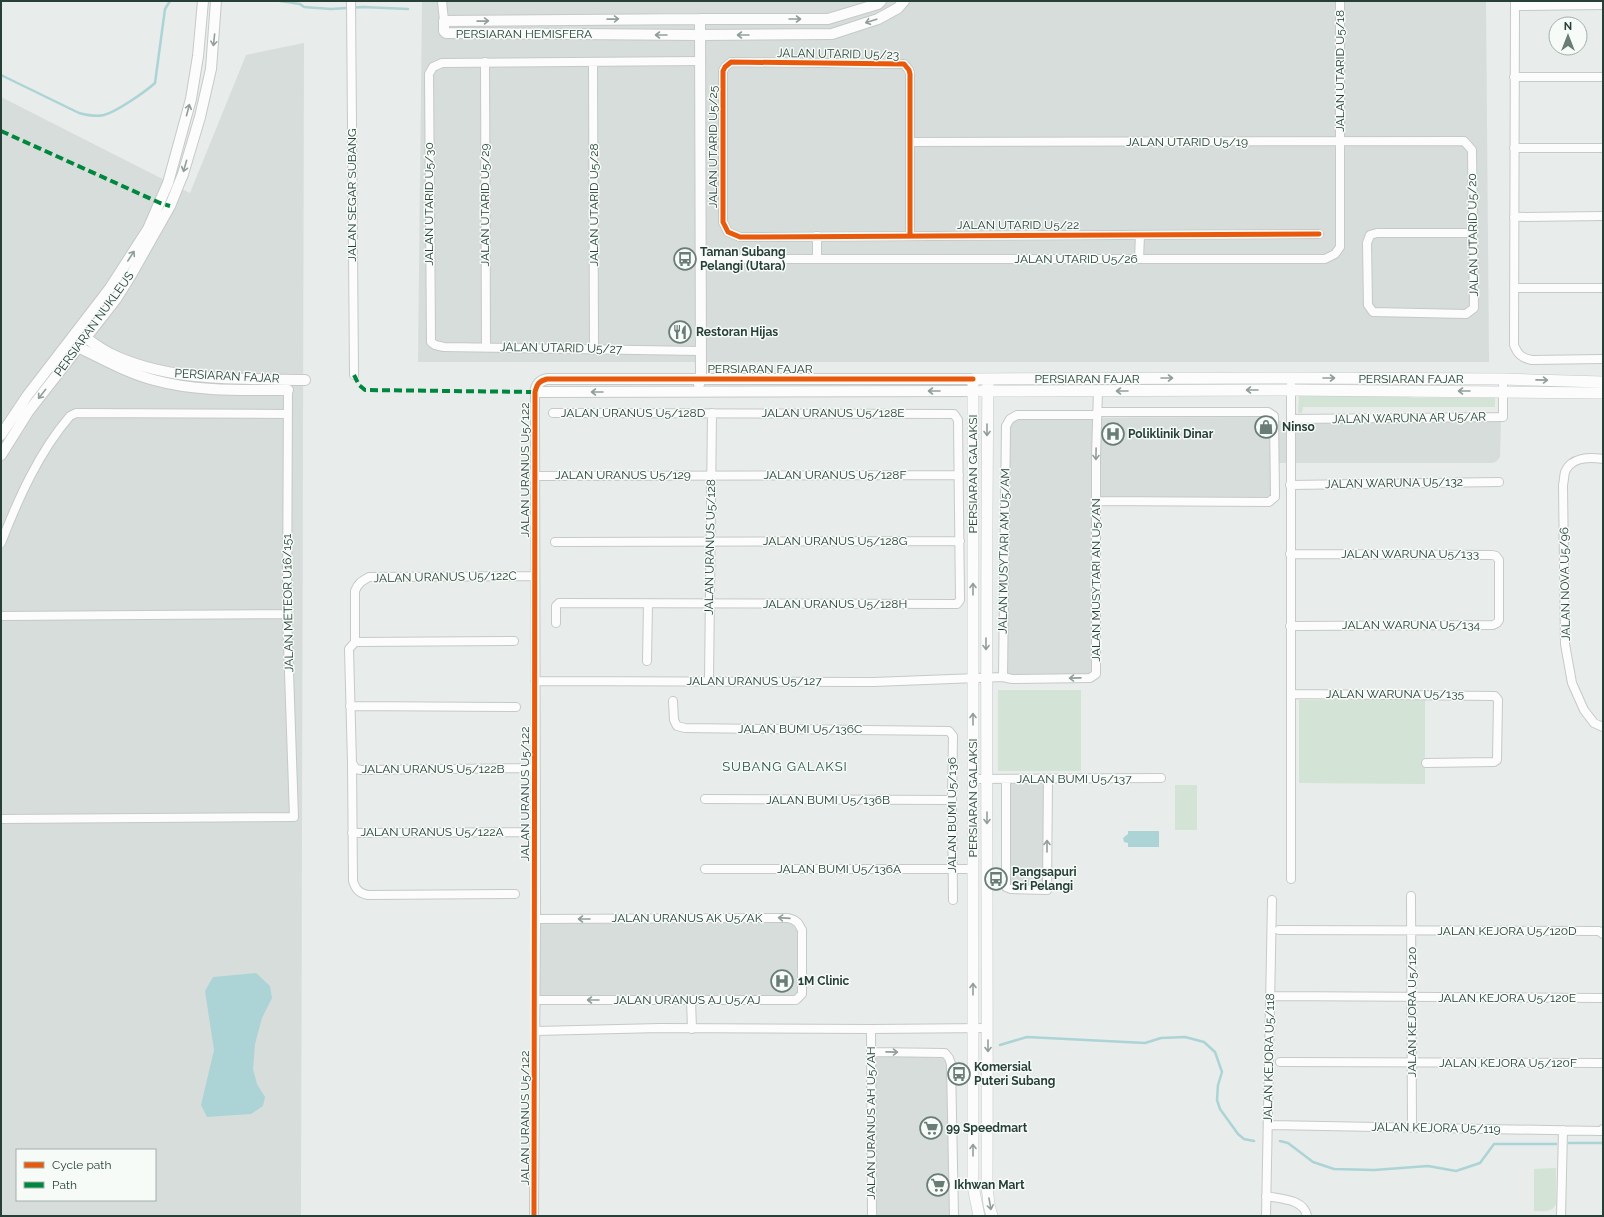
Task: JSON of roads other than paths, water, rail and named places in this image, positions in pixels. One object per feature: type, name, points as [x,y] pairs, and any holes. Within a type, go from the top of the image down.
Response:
[{"type":"main road","name":"PERSIARAN FAJAR","points":[[973,379],[1503,379],[1603,382]]},
{"type":"main road","name":"PERSIARAN GALAKSI","points":[[973,379],[973,1186],[979,1216]]},
{"type":"main road","name":"PERSIARAN GALAKSI","points":[[988,379],[986,677],[988,1028],[987,1186],[992,1216]]},
{"type":"main road","name":"PERSIARAN FAJAR","points":[[973,391],[1291,390],[1603,393]]},
{"type":"street","name":"PERSIARAN NUKLEUS","points":[[1,435],[27,396],[110,288],[148,229],[168,183],[191,99],[198,56],[203,1]]},
{"type":"street","name":"PERSIARAN NUKLEUS","points":[[1,455],[28,412],[116,298],[131,275],[170,206],[183,174],[200,117],[211,68],[216,1]]},
{"type":"street","name":"JALAN SEGAR SUBANG","points":[[351,1],[354,375]]},
{"type":"street","points":[[442,1],[444,21]]},
{"type":"street","name":"PERSIARAN HEMISFERA","points":[[881,1],[878,4],[828,20],[700,19],[444,21],[444,32],[700,35],[832,34],[878,19],[898,8],[904,1]]},
{"type":"street","name":"JALAN UTARID U5/18","points":[[1340,1],[1340,142]]},
{"type":"street","points":[[1603,5],[1514,3],[1514,345],[1518,354],[1523,358],[1532,360],[1603,359]]},
{"type":"street","points":[[616,392],[694,386],[699,384],[701,378],[700,19]]},
{"type":"street","points":[[485,62],[700,61]]},
{"type":"street","name":"JALAN UTARID U5/30","points":[[430,334],[429,74],[433,67],[442,63],[485,62]]},
{"type":"street","name":"JALAN UTARID U5/29","points":[[485,62],[486,347]]},
{"type":"street","name":"JALAN UTARID U5/28","points":[[593,62],[594,349]]},
{"type":"street","name":"JALAN UTARID U5/23","points":[[723,72],[725,67],[731,62],[904,64],[910,70],[910,236]]},
{"type":"street","name":"JALAN UTARID U5/25","points":[[723,72],[723,222]]},
{"type":"street","points":[[1514,77],[1603,77]]},
{"type":"street","name":"JALAN UTARID U5/19","points":[[910,142],[1464,141]]},
{"type":"street","name":"JALAN UTARID U5/20","points":[[1464,141],[1472,150],[1474,308],[1471,312],[1466,314],[1373,312],[1368,305],[1367,244],[1370,235],[1377,233],[1473,233]]},
{"type":"street","name":"JALAN UTARID U5/26","points":[[701,259],[1325,259],[1335,254],[1340,247],[1340,142]]},
{"type":"street","points":[[1514,148],[1603,148]]},
{"type":"street","points":[[1514,217],[1603,216]]},
{"type":"street","name":"JALAN UTARID U5/22","points":[[723,222],[728,232],[740,237],[1319,234]]},
{"type":"street","points":[[1139,259],[1140,235]]},
{"type":"street","points":[[817,236],[817,259]]},
{"type":"street","points":[[1514,288],[1603,288]]},
{"type":"street","name":"JALAN UTARID U5/27","points":[[430,334],[431,342],[435,345],[701,351]]},
{"type":"street","name":"PERSIARAN FAJAR","points":[[86,338],[109,353],[140,365],[167,373],[197,377],[304,380]]},
{"type":"street","name":"PERSIARAN FAJAR","points":[[78,348],[154,381],[194,388],[226,390],[288,390]]},
{"type":"street","points":[[701,378],[708,385],[714,387],[790,392]]},
{"type":"street","points":[[1290,378],[1291,878]]},
{"type":"street","name":"PERSIARAN FAJAR","points":[[547,379],[973,379]]},
{"type":"street","name":"JALAN URANUS U5/122","points":[[534,1216],[536,1031],[534,576],[535,392],[536,385],[540,381],[547,379]]},
{"type":"street","points":[[1503,379],[1503,391]]},
{"type":"street","name":"JALAN METEOR U16/151","points":[[1,819],[294,817],[287,614],[288,390]]},
{"type":"street","name":"PERSIARAN FAJAR","points":[[535,392],[973,391]]},
{"type":"street","name":"JALAN MUSYTARI AN U5/AN","points":[[1003,677],[1012,679],[1090,678],[1096,674],[1096,501],[1098,391]]},
{"type":"street","name":"JALAN WARUNA AR U5/AR","points":[[1291,418],[1503,417],[1503,391]]},
{"type":"street","name":"JALAN URANUS U5/128D","points":[[553,412],[712,412]]},
{"type":"street","name":"JALAN URANUS U5/128E","points":[[712,412],[954,414],[958,420],[959,475]]},
{"type":"street","name":"JALAN URANUS U5/128","points":[[709,681],[712,412]]},
{"type":"street","points":[[1096,501],[1269,502],[1275,497],[1274,416],[1268,412],[1097,413]]},
{"type":"street","points":[[1,543],[8,524],[38,462],[70,416],[76,413],[288,414]]},
{"type":"street","name":"JALAN MUSYTARI AM U5/AM","points":[[1003,677],[1006,426],[1010,419],[1017,415],[1097,413]]},
{"type":"street","name":"JALAN NOVA U5/96","points":[[1603,459],[1582,458],[1573,462],[1565,472],[1564,485],[1565,644],[1572,683],[1584,710],[1594,723],[1603,727]]},
{"type":"street","name":"JALAN URANUS U5/129","points":[[534,476],[711,475]]},
{"type":"street","name":"JALAN URANUS U5/128F","points":[[711,475],[959,475]]},
{"type":"street","points":[[959,475],[960,541]]},
{"type":"street","name":"JALAN WARUNA U5/132","points":[[1290,485],[1499,482]]},
{"type":"street","name":"JALAN URANUS U5/128G","points":[[556,542],[960,541]]},
{"type":"street","name":"JALAN URANUS U5/128H","points":[[556,623],[556,606],[559,603],[957,604],[960,600],[960,541]]},
{"type":"street","name":"JALAN WARUNA U5/133","points":[[1290,554],[1492,555],[1496,556],[1499,560],[1499,589]]},
{"type":"street","name":"JALAN URANUS U5/122C","points":[[357,585],[369,577],[534,576]]},
{"type":"street","name":"JALAN URANUS U5/122A","points":[[357,585],[355,591],[355,642],[349,649],[350,706],[354,766],[352,833],[353,881],[356,888],[361,894],[368,895],[515,894]]},
{"type":"street","name":"JALAN WARUNA U5/134","points":[[1290,626],[1493,625],[1499,620],[1499,589]]},
{"type":"street","points":[[647,661],[648,604]]},
{"type":"street","points":[[1,616],[287,614]]},
{"type":"street","points":[[355,642],[514,641]]},
{"type":"street","points":[[986,677],[1003,677]]},
{"type":"street","name":"JALAN URANUS U5/127","points":[[535,681],[874,682],[986,677]]},
{"type":"street","name":"JALAN WARUNA U5/135","points":[[1291,694],[1495,696],[1498,700],[1497,760],[1494,762],[1426,763]]},
{"type":"street","name":"JALAN BUMI U5/136C","points":[[673,701],[674,720],[677,726],[685,728],[949,731]]},
{"type":"street","points":[[350,706],[516,706]]},
{"type":"street","name":"JALAN BUMI U5/136","points":[[949,731],[953,736],[953,900]]},
{"type":"street","name":"JALAN URANUS U5/122B","points":[[354,766],[361,770],[535,768]]},
{"type":"street","name":"JALAN BUMI U5/137","points":[[974,779],[1162,778]]},
{"type":"street","points":[[1006,779],[1006,887],[1011,889],[1047,890],[1048,779]]},
{"type":"street","name":"JALAN BUMI U5/136B","points":[[705,799],[952,800]]},
{"type":"street","name":"JALAN URANUS U5/122A","points":[[352,833],[535,832]]},
{"type":"street","name":"JALAN BUMI U5/136A","points":[[705,869],[973,869]]},
{"type":"street","name":"JALAN KEJORA U5/120","points":[[1411,896],[1412,1127]]},
{"type":"street","name":"JALAN KEJORA U5/118","points":[[1266,1216],[1272,900]]},
{"type":"street","name":"JALAN URANUS AK U5/AK","points":[[536,919],[788,918],[798,923],[802,930],[802,960]]},
{"type":"street","name":"JALAN KEJORA U5/120D","points":[[1279,930],[1598,931],[1603,933]]},
{"type":"street","name":"JALAN URANUS AJ U5/AJ","points":[[536,1000],[796,1000],[802,994],[802,960]]},
{"type":"street","name":"JALAN KEJORA U5/120E","points":[[1270,996],[1603,998]]},
{"type":"street","points":[[692,1000],[692,1029]]},
{"type":"street","points":[[536,1031],[660,1028],[988,1028]]},
{"type":"street","name":"JALAN URANUS AH U5/AH","points":[[871,1029],[872,1216]]},
{"type":"street","points":[[871,1052],[945,1053],[949,1058],[951,1064],[954,1216]]},
{"type":"street","name":"JALAN KEJORA U5/120F","points":[[1280,1062],[1603,1063]]},
{"type":"street","name":"JALAN KEJORA U5/119","points":[[1268,1125],[1563,1130],[1603,1129]]},
{"type":"street","points":[[1561,1216],[1563,1130]]},
{"type":"street","points":[[1266,1196],[1300,1204],[1306,1210],[1307,1216]]},
{"type":"water","points":[[1128,831],[1159,831],[1159,847],[1128,847],[1128,843],[1124,842],[1123,838],[1128,834]]},
{"type":"water","points":[[256,973],[270,986],[272,998],[262,1018],[255,1044],[253,1069],[257,1084],[265,1097],[263,1106],[251,1114],[207,1117],[201,1105],[214,1050],[205,991],[213,977]]},
{"type":"waterway","points":[[1,75],[79,113],[97,116],[116,110],[155,83],[165,9],[170,1]]},
{"type":"waterway","points":[[280,1],[300,4],[304,7],[331,9],[363,7],[408,9]]},
{"type":"waterway","points":[[1000,1045],[1027,1037],[1145,1043],[1161,1038],[1185,1037],[1204,1042],[1215,1052],[1222,1072],[1218,1085],[1217,1100],[1220,1109],[1238,1134],[1244,1139],[1254,1141]]},
{"type":"waterway","points":[[1280,1141],[1288,1143],[1313,1162],[1334,1169],[1374,1170],[1428,1166],[1456,1171],[1480,1163],[1494,1144],[1556,1144]]},
{"type":"waterway","points":[[1569,1143],[1603,1143]]},
{"type":"place","name":"Taman Subang Pelangi (Utara)","points":[[685,259]]},
{"type":"place","name":"Restoran Hijas","points":[[680,332]]},
{"type":"place","name":"Ninso","points":[[1266,427]]},
{"type":"place","name":"Poliklinik Dinar","points":[[1113,434]]},
{"type":"place","name":"Pangsapuri Sri Pelangi","points":[[996,879]]},
{"type":"place","name":"1M Clinic","points":[[782,981]]},
{"type":"place","name":"Komersial Puteri Subang","points":[[959,1074]]},
{"type":"place","name":"99 Speedmart","points":[[931,1128]]},
{"type":"place","name":"Ikhwan Mart","points":[[938,1185]]},
{"type":"district","name":"SUBANG GALAKSI","points":[[785,766]]}]
